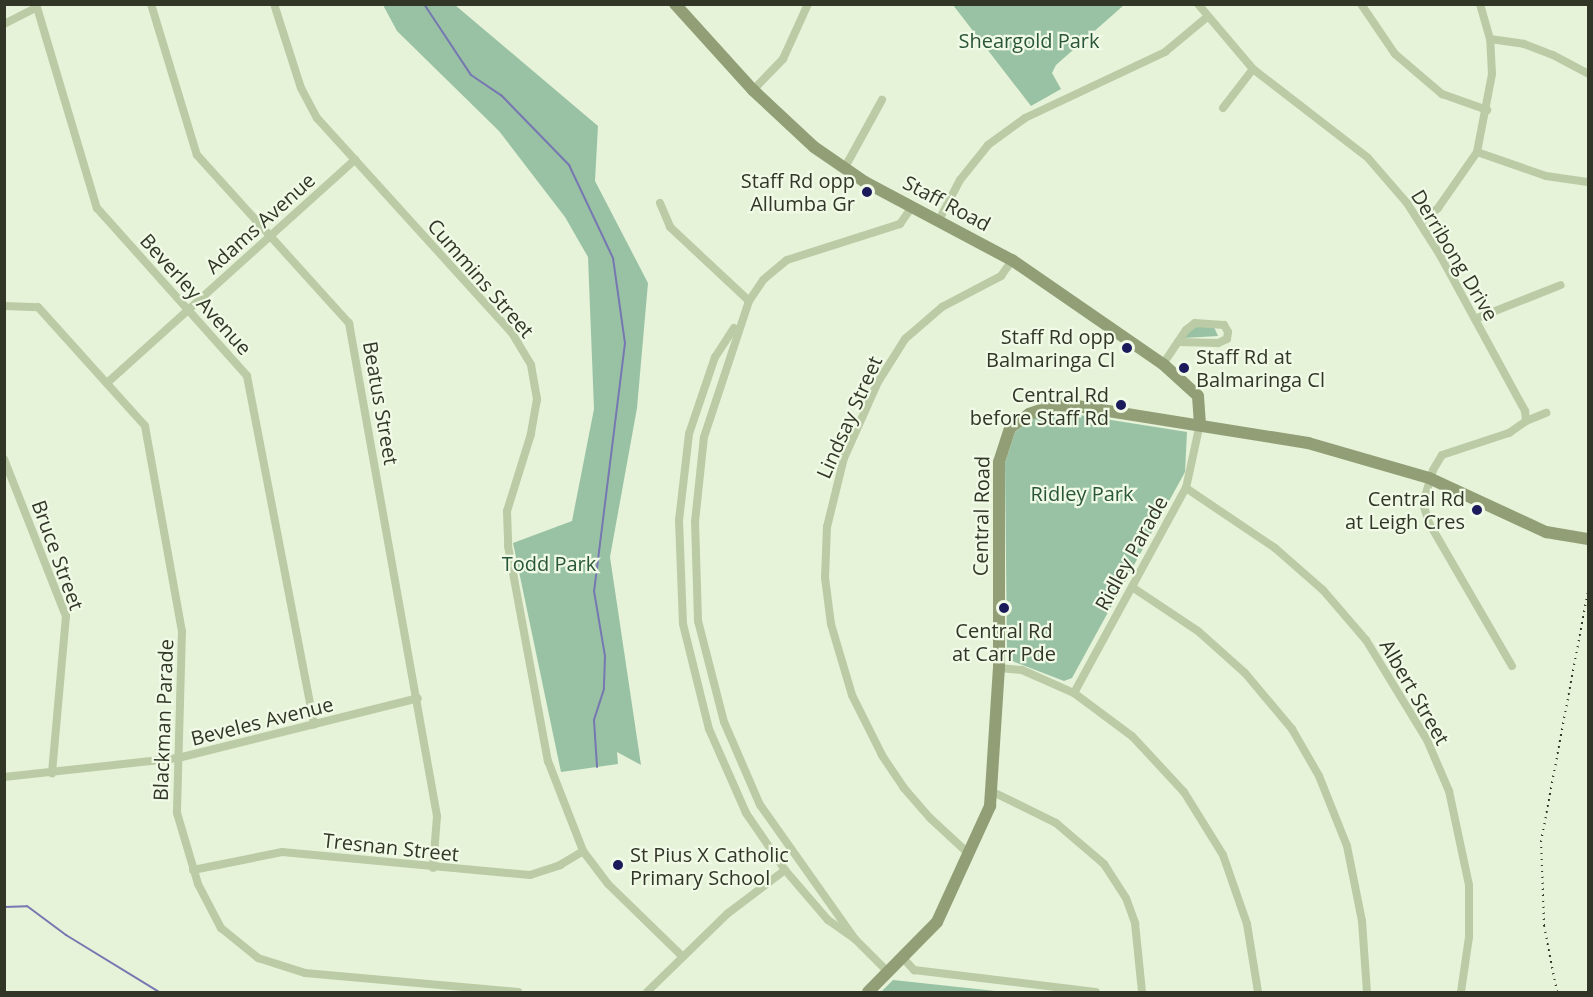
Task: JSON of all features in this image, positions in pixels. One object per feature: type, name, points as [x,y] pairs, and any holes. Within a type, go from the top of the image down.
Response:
[{"type":"main road","name":"Staff Road","points":[[676,5],[790,127],[844,169],[1012,260],[1163,364],[1198,396],[1200,423]]},
{"type":"main road","name":"Central Road","points":[[868,993],[937,922],[969,854],[993,792],[999,668],[999,462],[1010,428],[1029,414],[1054,405],[1200,423],[1308,443],[1430,478],[1546,532],[1588,539]]},
{"type":"street","name":"Beatus Street","points":[[151,4],[197,155],[349,323],[418,698],[423,750],[437,816],[433,868]]},
{"type":"street","name":"Cummins Street","points":[[274,4],[301,88],[317,118],[512,333],[531,365],[537,399],[531,434],[507,511],[508,546],[548,761],[583,851],[608,884],[682,956]]},
{"type":"street","points":[[753,90],[783,59],[808,4]]},
{"type":"street","name":"Derribong Drive","points":[[1198,4],[1206,18],[1253,69],[1368,158],[1421,222],[1525,411],[1526,421]]},
{"type":"street","points":[[1361,4],[1370,24],[1402,61],[1442,94],[1487,110]]},
{"type":"street","points":[[1421,222],[1438,208],[1477,152],[1487,110],[1492,74],[1490,39],[1480,4]]},
{"type":"street","points":[[4,24],[36,6]]},
{"type":"street","name":"Beverley Avenue","points":[[36,6],[97,208],[247,376],[314,725]]},
{"type":"street","points":[[939,220],[960,180],[988,145],[1025,118],[1165,52],[1206,18]]},
{"type":"street","points":[[1490,39],[1524,44],[1554,55],[1588,74]]},
{"type":"street","points":[[1222,108],[1253,69]]},
{"type":"street","points":[[844,169],[882,100]]},
{"type":"street","points":[[1477,152],[1546,176],[1588,182]]},
{"type":"street","name":"Adams Avenue","points":[[107,383],[355,160]]},
{"type":"street","points":[[660,203],[670,227],[748,302]]},
{"type":"street","points":[[888,972],[855,939],[798,863],[760,805],[724,722],[698,621],[695,522],[704,437],[742,315],[763,280],[787,260],[900,224],[912,207]]},
{"type":"street","name":"Lindsay Street","points":[[969,854],[930,818],[904,788],[860,711],[831,624],[825,578],[827,527],[844,458],[878,382],[905,339],[942,307],[1001,276],[1012,260]]},
{"type":"street","points":[[1475,319],[1560,285]]},
{"type":"street","name":"Blackman Parade","points":[[4,306],[38,308],[141,419],[149,439],[182,631],[177,813],[193,870],[221,928],[262,960],[305,973],[518,993]]},
{"type":"street","points":[[742,315],[715,357],[689,434],[679,520],[683,624],[709,729],[746,813],[785,870],[828,920],[855,939]]},
{"type":"street","points":[[1163,364],[1186,330],[1200,321],[1224,325],[1228,332],[1227,339],[1218,343],[1178,342]]},
{"type":"street","points":[[1512,666],[1424,511],[1430,478],[1442,455],[1509,433],[1526,421],[1546,413]]},
{"type":"street","name":"Ridley Parade","points":[[1074,693],[1186,488],[1200,423]]},
{"type":"street","name":"Bruce Street","points":[[4,459],[66,616],[52,773]]},
{"type":"street","name":"Albert Street","points":[[1186,488],[1275,548],[1323,590],[1366,640],[1427,740],[1449,791],[1469,885],[1468,937],[1461,993]]},
{"type":"street","points":[[1132,587],[1198,631],[1245,674],[1292,729],[1313,766],[1347,846],[1362,921],[1366,993]]},
{"type":"street","points":[[999,668],[1022,670],[1074,693],[1132,736],[1184,792],[1223,855],[1248,924],[1258,993]]},
{"type":"street","name":"Beveles Avenue","points":[[4,777],[177,758],[418,698]]},
{"type":"street","points":[[993,792],[1062,827],[1104,864],[1126,898],[1135,923],[1142,993]]},
{"type":"street","name":"Tresnan Street","points":[[193,870],[277,852],[433,868],[530,875],[560,865],[583,851]]},
{"type":"street","points":[[646,993],[727,914],[785,870]]},
{"type":"street","points":[[902,957],[914,970],[1096,993]]},
{"type":"green space","name":"Todd Park","points":[[383,5],[455,5],[598,126],[595,181],[648,283],[637,408],[610,557],[641,765],[617,752],[618,764],[561,772],[513,543],[572,521],[594,409],[588,257],[565,217],[499,131],[397,31]]},
{"type":"green space","name":"Sheargold Park","points":[[953,5],[1124,5],[1056,65],[1052,73],[1061,89],[1031,106]]},
{"type":"green space","points":[[1201,325],[1214,327],[1218,336],[1184,338],[1190,330]]},
{"type":"green space","name":"Ridley Park","points":[[1042,412],[1067,413],[1187,432],[1185,472],[1072,678],[1064,681],[1012,661],[1007,652],[1005,463],[1015,432]]},
{"type":"green space","points":[[893,980],[1005,992],[881,992]]},
{"type":"waterway","points":[[424,4],[471,75],[501,95],[569,165],[613,258],[625,343],[594,591],[605,656],[604,689],[594,720],[597,767]]},
{"type":"waterway","points":[[4,907],[27,906],[66,935],[159,992]]},
{"type":"railway","points":[[1557,992],[1544,926],[1541,842],[1588,592]]},
{"type":"place","name":"Staff Rd opp Allumba Gr","points":[[867,192]]},
{"type":"place","name":"Staff Rd opp Balmaringa Cl","points":[[1127,348]]},
{"type":"place","name":"Staff Rd at Balmaringa Cl","points":[[1184,368]]},
{"type":"place","name":"Central Rd before Staff Rd","points":[[1121,405]]},
{"type":"place","name":"Central Rd at Leigh Cres","points":[[1477,510]]},
{"type":"place","name":"Central Rd at Carr Pde","points":[[1004,608]]},
{"type":"place","name":"St Pius X Catholic Primary School","points":[[618,865]]}]
